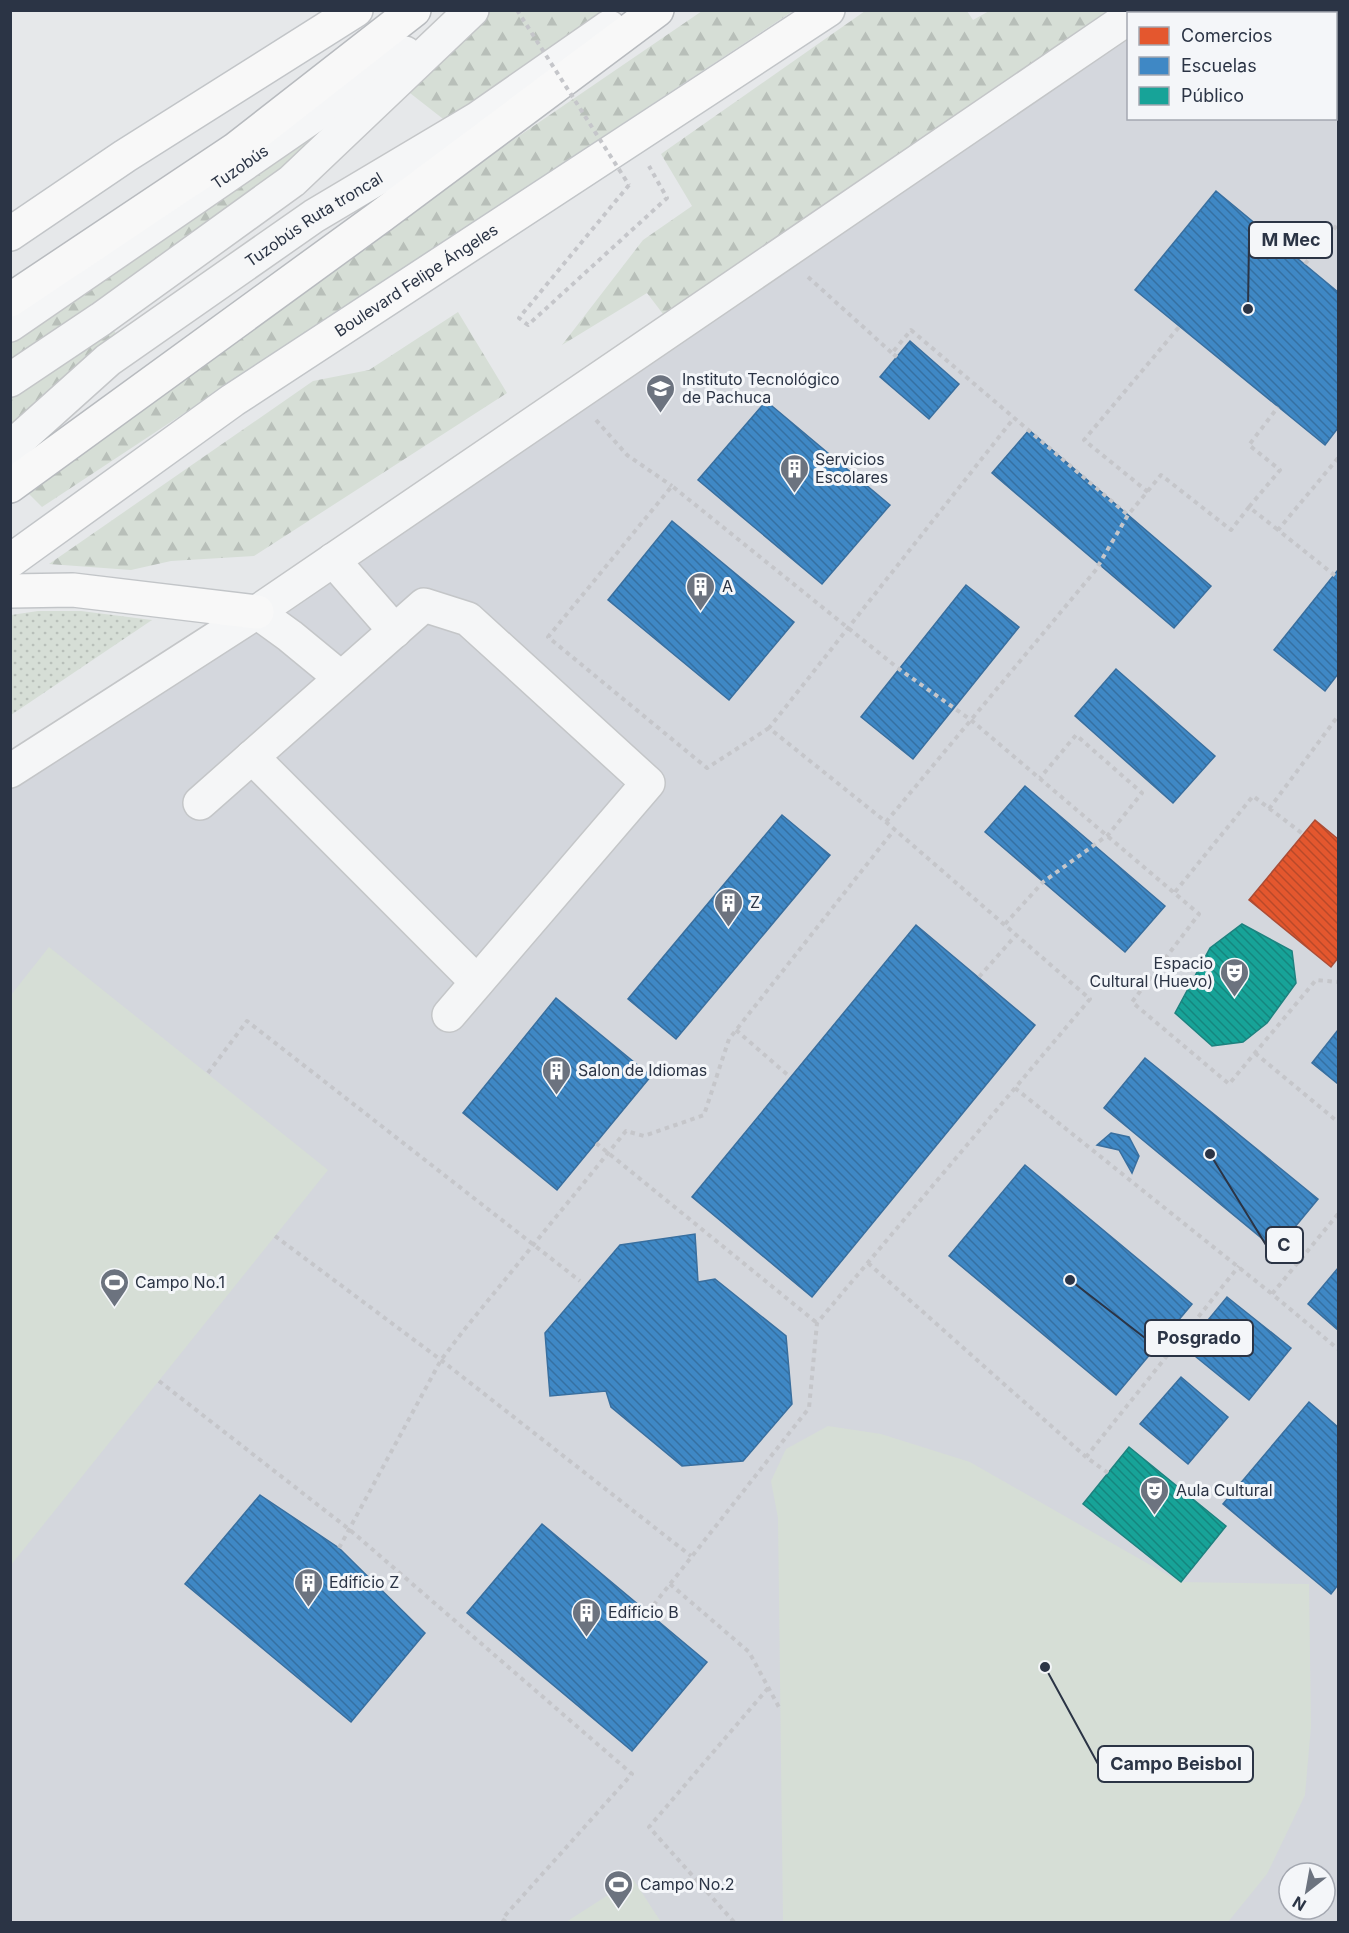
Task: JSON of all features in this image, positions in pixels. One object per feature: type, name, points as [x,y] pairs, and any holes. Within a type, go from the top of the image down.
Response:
[{"type":"main road","points":[[10,234],[125,156],[356,10]]},
{"type":"main road","points":[[10,300],[236,149],[414,10]]},
{"type":"main road","points":[[10,486],[390,209],[657,10]]},
{"type":"main road","name":"Boulevard Felipe Ángeles","points":[[10,561],[233,400],[828,10]]},
{"type":"main road","points":[[10,591],[73,590],[257,612]]},
{"type":"street","name":"Tuzobús","points":[[10,325],[330,103],[470,10]]},
{"type":"street","points":[[10,380],[102,319],[292,181],[470,10]]},
{"type":"street","name":"Tuzobús Ruta troncal","points":[[10,448],[118,353],[314,216],[477,119],[633,10]]},
{"type":"street","points":[[10,771],[257,612],[1127,19]]},
{"type":"street","points":[[333,560],[395,630]]},
{"type":"street","points":[[200,802],[424,605],[468,619],[648,783],[449,1015]]},
{"type":"street","points":[[257,612],[341,678]]},
{"type":"street","points":[[252,757],[477,982]]},
{"type":"path","points":[[518,10],[629,185],[519,318],[528,325],[668,198]]},
{"type":"path","points":[[1305,264],[1338,224]]},
{"type":"path","points":[[782,253],[897,357]]},
{"type":"path","points":[[1148,492],[1084,440],[1179,327]]},
{"type":"path","points":[[892,353],[911,330],[1128,515]]},
{"type":"path","points":[[574,395],[627,455],[672,486],[899,669],[971,720],[1199,914],[1132,1002],[1229,1084],[1316,980],[1338,982]]},
{"type":"path","points":[[886,822],[1099,567],[1128,515],[1161,475],[1231,530],[1280,470],[1249,445],[1278,407]]},
{"type":"path","points":[[672,486],[548,637],[707,768],[769,728],[1014,418]]},
{"type":"path","points":[[1278,530],[1338,458]]},
{"type":"path","points":[[1249,507],[1338,578]]},
{"type":"path","points":[[1269,809],[1338,716]]},
{"type":"path","points":[[648,1612],[809,1408],[817,1323],[1090,999],[886,822],[769,728]]},
{"type":"path","points":[[1005,924],[1043,882],[1108,835],[1142,793],[1076,735],[1040,778]]},
{"type":"path","points":[[1175,892],[1253,796],[1303,834]]},
{"type":"path","points":[[339,1548],[441,1360],[626,1131],[644,1136],[704,1115],[729,1039],[894,830]]},
{"type":"path","points":[[979,977],[1017,934]]},
{"type":"path","points":[[208,1073],[247,1021],[580,1281]]},
{"type":"path","points":[[736,1030],[790,1077]]},
{"type":"path","points":[[1255,1053],[1338,1122]]},
{"type":"path","points":[[1016,1088],[1239,1266],[1338,1349]]},
{"type":"path","points":[[596,1143],[817,1323]]},
{"type":"path","points":[[1272,1294],[1338,1214]]},
{"type":"path","points":[[275,1236],[441,1360],[691,1556]]},
{"type":"path","points":[[868,1263],[1086,1457],[1108,1473]]},
{"type":"path","points":[[1086,1457],[1239,1266]]},
{"type":"path","points":[[159,1381],[350,1530],[632,1774],[502,1919],[506,1923]]},
{"type":"path","points":[[670,1584],[749,1652],[780,1709]]},
{"type":"path","points":[[734,1923],[649,1827],[769,1687]]},
{"type":"shaded area","points":[[1338,11],[1338,1922],[11,1922],[11,775],[1127,19],[1127,120],[1337,120],[1337,12],[1138,12]]},
{"type":"green space","points":[[482,11],[612,11],[493,95],[447,122],[401,86]]},
{"type":"green space","points":[[702,11],[793,11],[42,507],[26,491],[348,253]]},
{"type":"green space","points":[[865,11],[967,11],[973,20],[989,11],[1113,11],[663,314],[647,293],[562,345],[643,240],[692,206],[661,154]]},
{"type":"green space","points":[[395,66],[286,176],[11,370],[11,335]]},
{"type":"green space","points":[[458,312],[507,393],[254,556],[171,561],[131,570],[49,564],[313,381],[369,370]]},
{"type":"green space","points":[[109,324],[120,339],[11,435],[11,390]]},
{"type":"green space","points":[[38,611],[81,611],[152,620],[11,715],[11,615]]},
{"type":"green space","name":"Campo No.1","points":[[49,947],[328,1170],[11,1565],[11,995]]},
{"type":"green space","points":[[828,1426],[881,1434],[970,1462],[1180,1582],[1309,1584],[1311,1726],[1305,1795],[1267,1874],[1228,1922],[783,1922],[778,1518],[771,1481],[786,1449]]},
{"type":"green space","name":"Campo No.2","points":[[633,1879],[661,1922],[566,1922]]},
{"type":"building: Comercios","points":[[1315,820],[1338,839],[1338,958],[1331,967],[1249,900]]},
{"type":"building: Escuelas","points":[[1216,191],[1338,292],[1338,428],[1325,445],[1135,290]]},
{"type":"building: Escuelas","points":[[910,341],[959,384],[929,419],[880,377]]},
{"type":"building: Escuelas","name":"Servicios Escolares","points":[[766,401],[890,505],[822,584],[698,480]]},
{"type":"building: Escuelas","points":[[1029,430],[1211,586],[1174,628],[992,473]]},
{"type":"building: Escuelas","name":"A","points":[[672,521],[794,622],[729,700],[608,600]]},
{"type":"building: Escuelas","points":[[1338,570],[1338,674],[1325,691],[1274,650]]},
{"type":"building: Escuelas","points":[[966,585],[1019,627],[913,759],[861,717]]},
{"type":"building: Escuelas","points":[[1116,669],[1215,756],[1173,803],[1075,716]]},
{"type":"building: Escuelas","points":[[1025,786],[1165,906],[1125,952],[985,832]]},
{"type":"building: Escuelas","name":"Z","points":[[782,815],[830,855],[676,1039],[628,999]]},
{"type":"building: Escuelas","points":[[916,925],[1035,1025],[812,1297],[692,1197]]},
{"type":"building: Escuelas","name":"Salon de Idiomas","points":[[556,998],[651,1076],[557,1190],[463,1113]]},
{"type":"building: Escuelas","points":[[1338,1030],[1338,1084],[1312,1063]]},
{"type":"building: Escuelas","points":[[1145,1058],[1318,1199],[1276,1250],[1104,1108]]},
{"type":"building: Escuelas","points":[[1111,1133],[1129,1137],[1139,1156],[1132,1173],[1119,1150],[1097,1145]]},
{"type":"building: Escuelas","points":[[1025,1165],[1192,1304],[1116,1395],[949,1256]]},
{"type":"building: Escuelas","points":[[695,1234],[698,1282],[715,1279],[786,1336],[792,1404],[743,1461],[682,1466],[611,1407],[606,1391],[550,1396],[545,1333],[620,1245]]},
{"type":"building: Escuelas","points":[[1338,1268],[1338,1330],[1308,1304]]},
{"type":"building: Escuelas","points":[[1227,1297],[1291,1348],[1249,1400],[1185,1348]]},
{"type":"building: Escuelas","points":[[1181,1377],[1228,1417],[1188,1464],[1140,1424]]},
{"type":"building: Escuelas","points":[[1309,1402],[1338,1427],[1338,1585],[1331,1594],[1223,1504]]},
{"type":"building: Escuelas","name":"Edificio Z","points":[[260,1495],[339,1548],[425,1633],[351,1722],[185,1584]]},
{"type":"building: Escuelas","name":"Edificio B","points":[[542,1524],[707,1662],[632,1751],[467,1613]]},
{"type":"building: Público","name":"Espacio Cultural (Huevo)","points":[[1242,924],[1292,951],[1296,983],[1267,1023],[1243,1042],[1212,1046],[1175,1013],[1210,948]]},
{"type":"building: Público","name":"Aula Cultural","points":[[1129,1447],[1226,1526],[1181,1582],[1083,1504]]},
{"type":"place","name":"M Mec","points":[[1248,309]]},
{"type":"place","name":"Instituto Tecnológico de Pachuca","points":[[661,414]]},
{"type":"place","name":"Servicios Escolares","points":[[794,494]]},
{"type":"place","name":"A","points":[[701,612]]},
{"type":"place","name":"Z","points":[[729,928]]},
{"type":"place","name":"Espacio Cultural (Huevo)","points":[[1234,998]]},
{"type":"place","name":"Salon de Idiomas","points":[[557,1096]]},
{"type":"place","name":"C","points":[[1210,1154]]},
{"type":"place","name":"Posgrado","points":[[1070,1280]]},
{"type":"place","name":"Campo No.1","points":[[114,1308]]},
{"type":"place","name":"Aula Cultural","points":[[1155,1516]]},
{"type":"place","name":"Edificio Z","points":[[308,1608]]},
{"type":"place","name":"Edificio B","points":[[587,1638]]},
{"type":"place","name":"Campo Beisbol","points":[[1045,1667]]},
{"type":"place","name":"Campo No.2","points":[[619,1910]]}]
